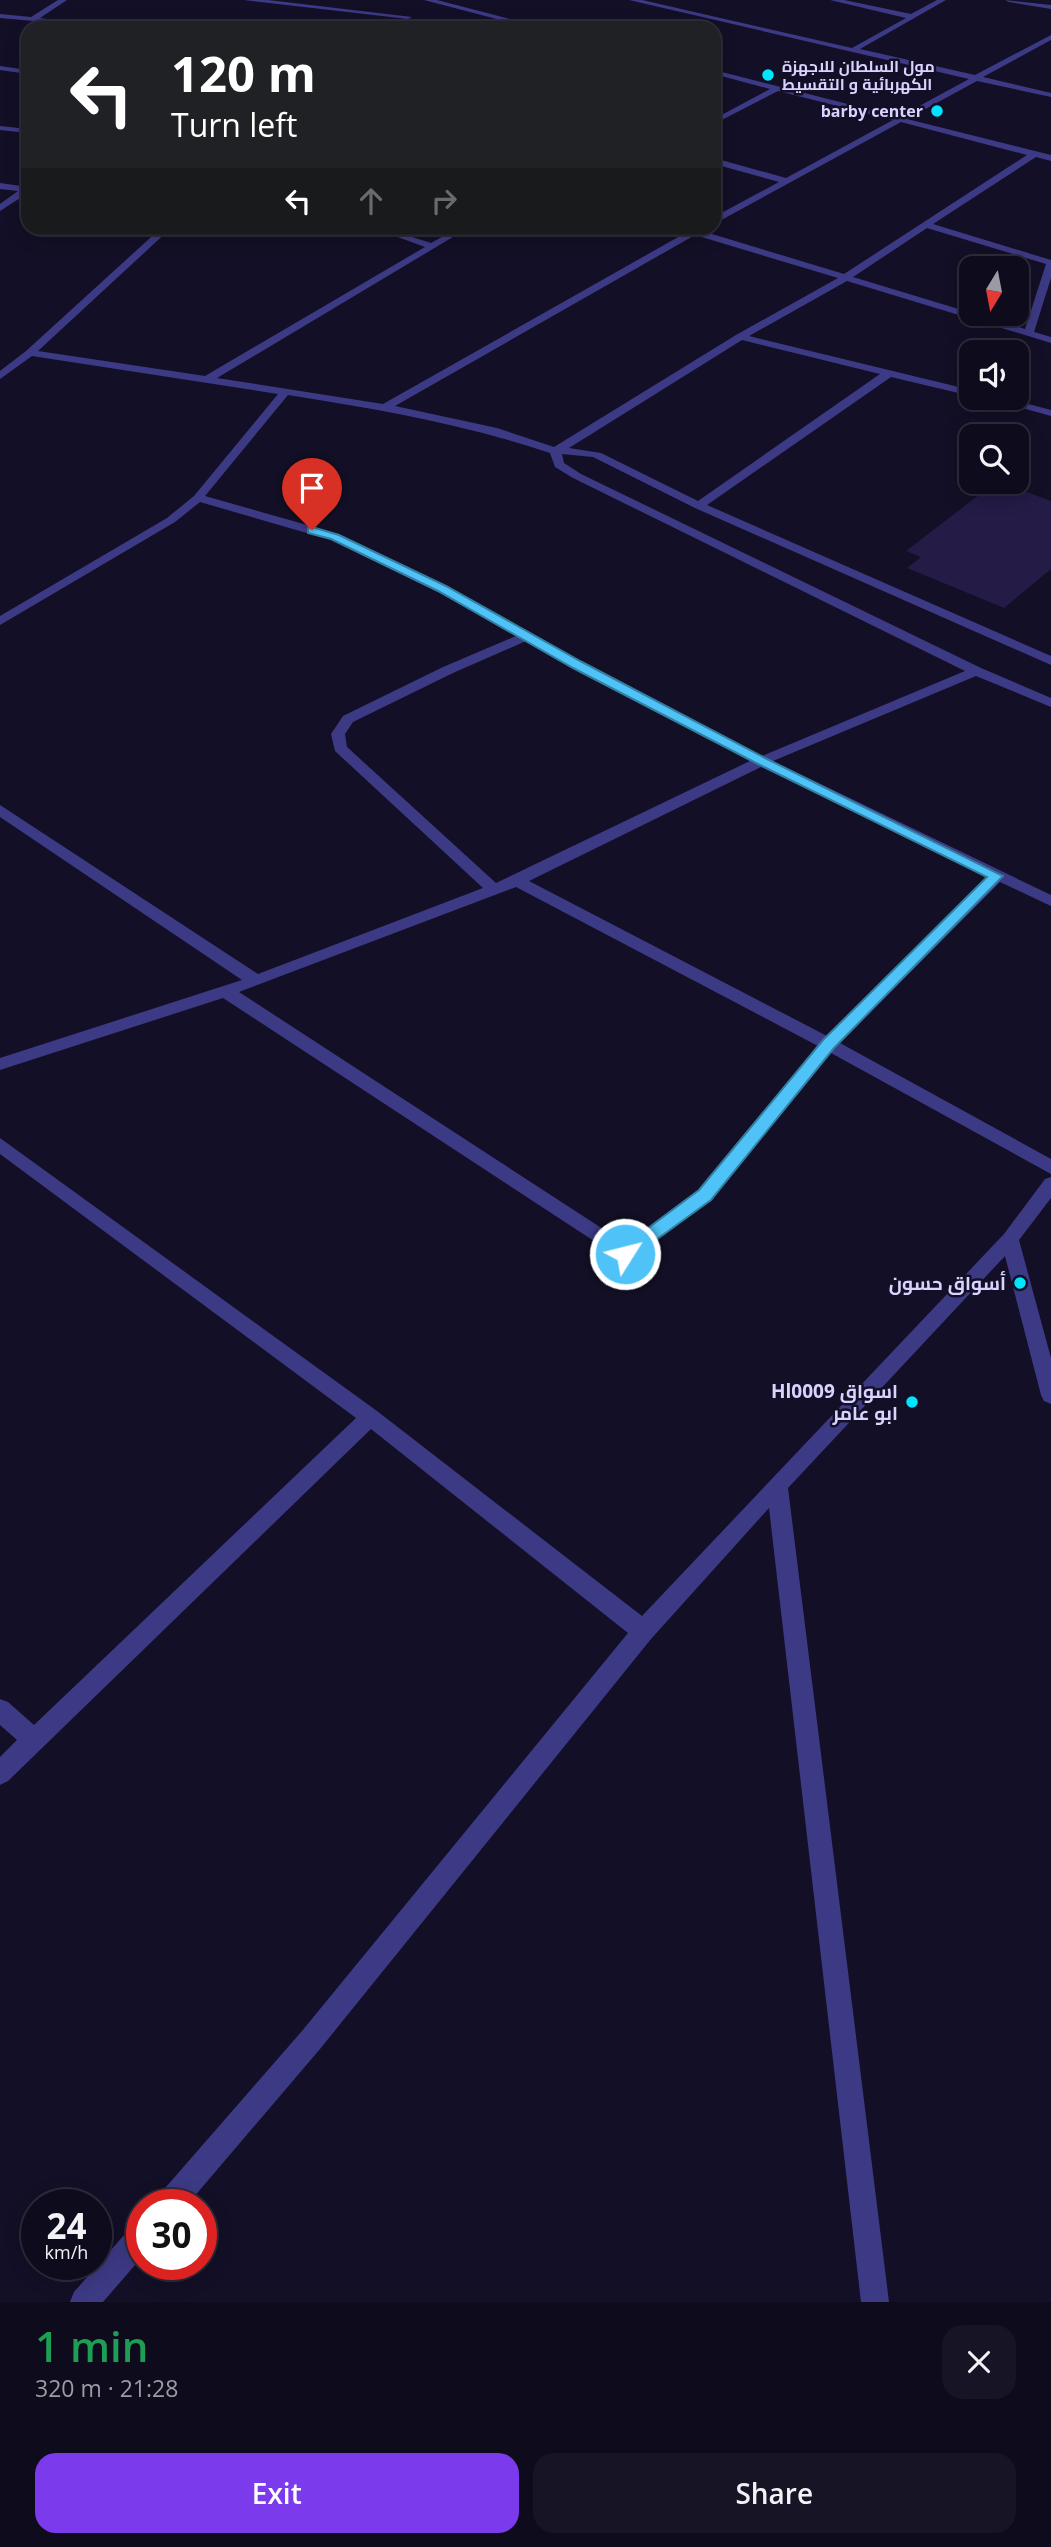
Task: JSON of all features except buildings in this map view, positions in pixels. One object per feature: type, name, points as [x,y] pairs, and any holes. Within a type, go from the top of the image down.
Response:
[{"type":"street","points":[[32,20],[62,0]]},
{"type":"street","points":[[248,0],[408,17]]},
{"type":"street","points":[[633,0],[1051,95]]},
{"type":"street","points":[[834,0],[914,17]]},
{"type":"street","points":[[855,49],[942,0]]},
{"type":"street","points":[[1009,0],[1051,7]]},
{"type":"street","points":[[403,21],[426,3],[449,2],[516,21]]},
{"type":"street","points":[[0,16],[41,21]]},
{"type":"street","points":[[721,217],[1051,37]]},
{"type":"street","points":[[0,68],[21,71]]},
{"type":"street","points":[[721,74],[1051,158]]},
{"type":"street","points":[[721,118],[777,88]]},
{"type":"street","points":[[0,128],[21,130]]},
{"type":"street","points":[[555,452],[740,337],[845,278],[1034,154]]},
{"type":"street","points":[[721,163],[785,181]]},
{"type":"street","points":[[0,186],[21,189]]},
{"type":"street","points":[[0,208],[21,194]]},
{"type":"street","points":[[925,225],[1051,263],[1029,333]]},
{"type":"street","points":[[0,376],[30,353],[158,235]]},
{"type":"street","points":[[398,235],[433,247]]},
{"type":"street","points":[[208,379],[453,235]]},
{"type":"street","points":[[384,407],[688,235]]},
{"type":"street","points":[[717,235],[845,278],[1051,340]]},
{"type":"street","points":[[740,337],[959,390]]},
{"type":"street","points":[[30,353],[384,407],[493,430],[555,452],[597,455],[699,506],[1051,661]]},
{"type":"street","points":[[699,506],[889,373]]},
{"type":"street","points":[[0,621],[172,520],[198,498],[284,393]]},
{"type":"street","points":[[1029,407],[1051,413]]},
{"type":"street","points":[[555,452],[559,465],[577,476],[976,671],[1051,703]]},
{"type":"street","points":[[198,498],[335,537],[442,589],[761,761],[1051,901]]},
{"type":"street","points":[[494,890],[340,748],[338,734],[348,719],[448,670],[527,636]]},
{"type":"street","points":[[0,1064],[256,981],[517,881],[761,761],[976,671]]},
{"type":"street","points":[[0,810],[256,981]]},
{"type":"street","points":[[225,991],[625,1254],[705,1195],[829,1044],[997,876]]},
{"type":"street","points":[[517,881],[829,1044],[1051,1167]]},
{"type":"street","points":[[0,1144],[370,1417],[643,1632]]},
{"type":"street","points":[[183,2189],[311,2040],[643,1632],[777,1485],[1010,1239],[1051,1184]]},
{"type":"street","points":[[1010,1239],[1051,1395]]},
{"type":"street","points":[[0,1773],[370,1417]]},
{"type":"street","points":[[777,1485],[875,2302]]},
{"type":"street","points":[[0,1710],[33,1739]]},
{"type":"street","points":[[85,2302],[126,2255]]},
{"type":"place","name":"مول السلطان للاجهزة الكهربائية و التقسيط","points":[[768,75]]},
{"type":"place","name":"barby center","points":[[937,111]]},
{"type":"place","name":"أسواق حسون","points":[[1020,1283]]},
{"type":"place","name":"Hl0009 اسواق ابو عامر","points":[[912,1402]]},
{"type":"route","points":[[312,530],[335,537],[442,589],[578,665],[761,761],[997,876],[829,1044],[705,1195],[625,1254]]}]
